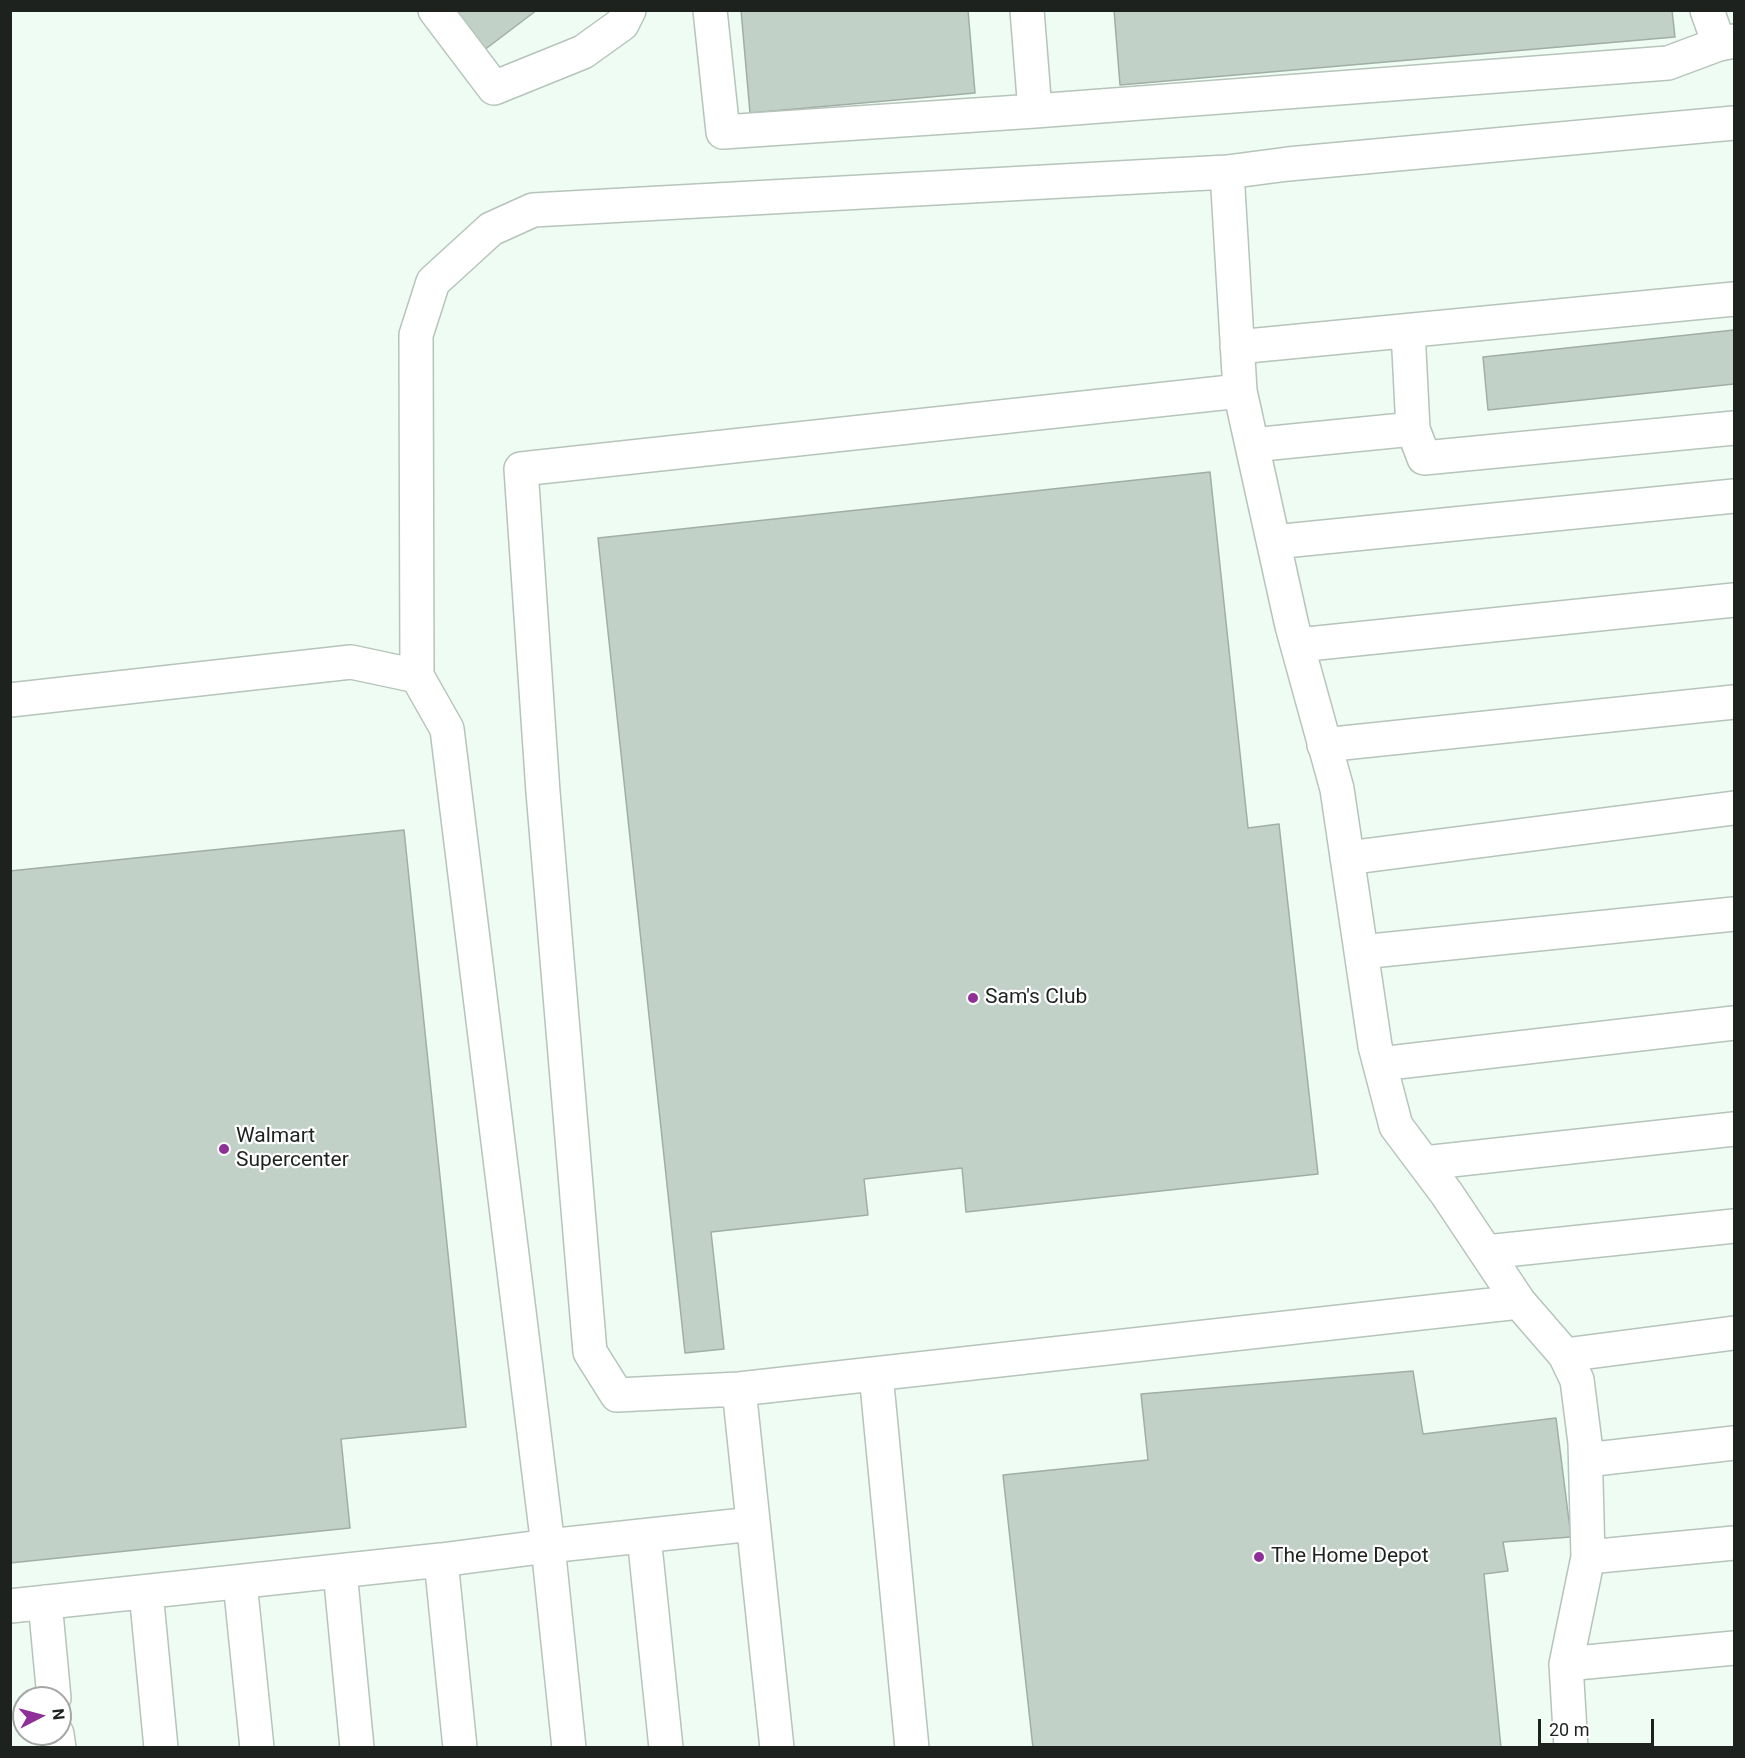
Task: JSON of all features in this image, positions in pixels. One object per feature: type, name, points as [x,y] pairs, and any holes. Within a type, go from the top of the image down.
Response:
[{"type":"lane","points":[[435,10],[494,88],[583,52],[622,24],[629,10]]},
{"type":"lane","points":[[710,10],[723,132],[1668,63],[1727,42],[1707,10]]},
{"type":"lane","points":[[1027,10],[1035,111]]},
{"type":"lane","points":[[569,1748],[548,1546],[447,729],[417,676],[416,335],[433,282],[491,229],[533,210],[1227,172],[1288,164],[1734,123]]},
{"type":"lane","points":[[1227,172],[1240,391],[1298,645],[1337,789],[1380,1064],[1396,1125],[1519,1302],[1565,1355],[1577,1380],[1586,1460],[1588,1557],[1566,1664],[1571,1748]]},
{"type":"lane","points":[[1237,347],[1734,298]]},
{"type":"lane","points":[[1408,331],[1413,429],[1424,458],[1734,428]]},
{"type":"lane","points":[[1240,391],[521,469],[543,792],[590,1352],[617,1395],[739,1389],[1519,1302]]},
{"type":"lane","points":[[1252,445],[1413,429]]},
{"type":"lane","points":[[1274,542],[1734,496]]},
{"type":"lane","points":[[1298,645],[1734,600]]},
{"type":"lane","points":[[10,700],[351,662],[417,676]]},
{"type":"lane","points":[[1324,745],[1734,702]]},
{"type":"lane","points":[[1347,858],[1734,808]]},
{"type":"lane","points":[[1361,952],[1734,914]]},
{"type":"lane","points":[[1380,1064],[1734,1023]]},
{"type":"lane","points":[[1424,1163],[1734,1129]]},
{"type":"lane","points":[[1486,1252],[1734,1226]]},
{"type":"lane","points":[[1565,1355],[1734,1333]]},
{"type":"lane","points":[[876,1374],[912,1748]]},
{"type":"lane","points":[[739,1389],[777,1748]]},
{"type":"lane","points":[[1586,1460],[1734,1443]]},
{"type":"lane","points":[[10,1606],[753,1524]]},
{"type":"lane","points":[[644,1536],[666,1748]]},
{"type":"lane","points":[[1588,1557],[1734,1543]]},
{"type":"lane","points":[[441,1560],[460,1748]]},
{"type":"lane","points":[[340,1571],[357,1748]]},
{"type":"lane","points":[[240,1582],[257,1748]]},
{"type":"lane","points":[[146,1592],[161,1748]]},
{"type":"lane","points":[[45,1602],[53,1686]]},
{"type":"lane","points":[[1566,1664],[1734,1648]]},
{"type":"building","points":[[447,10],[537,10],[479,54]]},
{"type":"building","points":[[741,10],[968,10],[975,93],[750,113]]},
{"type":"building","points":[[1114,10],[1672,10],[1675,37],[1120,85]]},
{"type":"building","points":[[1734,330],[1734,384],[1488,410],[1483,357]]},
{"type":"building","name":"Sam's Club","points":[[1210,472],[1248,828],[1279,824],[1318,1174],[966,1212],[962,1168],[864,1179],[868,1215],[711,1232],[724,1349],[685,1353],[598,538]]},
{"type":"building","name":"Walmart Supercenter","points":[[404,830],[466,1427],[341,1439],[350,1528],[10,1563],[10,871]]},
{"type":"building","name":"The Home Depot","points":[[1413,1371],[1423,1434],[1556,1418],[1571,1537],[1503,1542],[1508,1571],[1484,1574],[1501,1748],[1033,1748],[1003,1475],[1148,1460],[1141,1394]]},
{"type":"place","name":"Sam's Club","points":[[973,998]]},
{"type":"place","name":"Walmart Supercenter","points":[[224,1149]]},
{"type":"place","name":"The Home Depot","points":[[1259,1557]]}]
